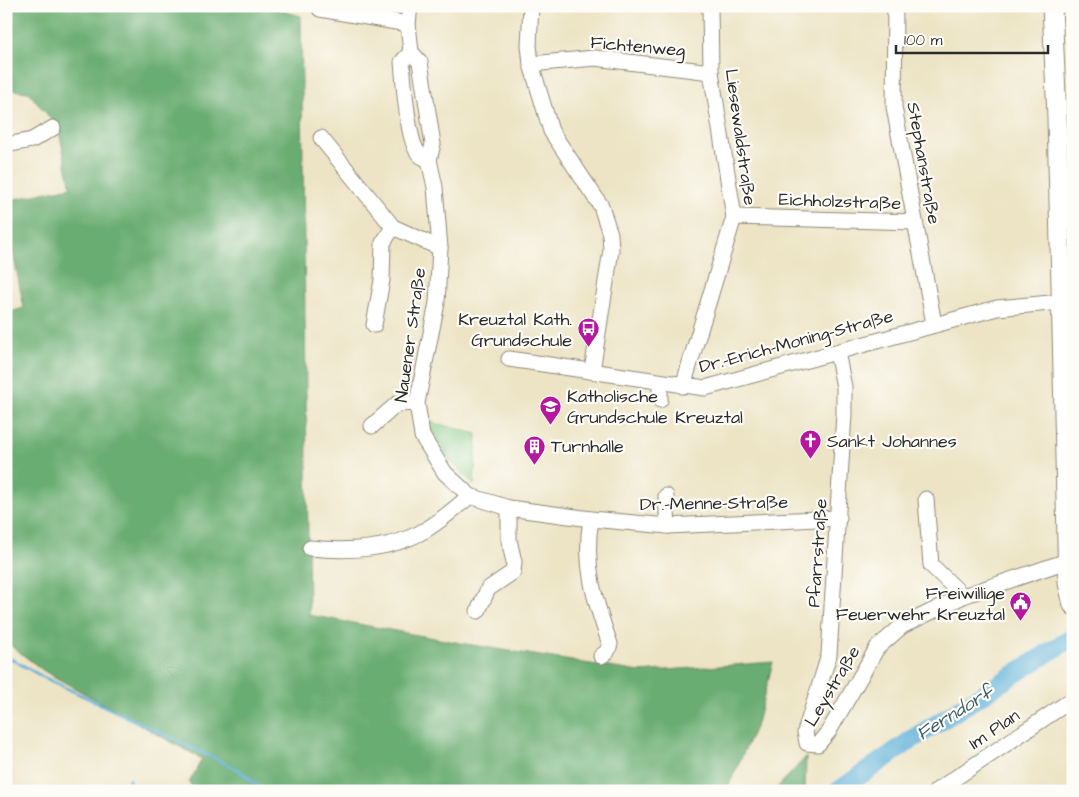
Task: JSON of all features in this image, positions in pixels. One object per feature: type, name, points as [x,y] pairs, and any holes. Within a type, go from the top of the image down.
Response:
[{"type":"main road","points":[[1052,6],[1058,118],[1061,302],[1070,560],[1068,583],[1073,605]]},
{"type":"street","name":"Nauener Straße","points":[[410,6],[408,24],[411,52],[420,62],[433,144],[429,160],[435,187],[440,248],[437,303],[417,403],[422,436],[445,473],[470,496],[509,508],[591,519]]},
{"type":"street","points":[[532,6],[529,45],[531,64],[551,130],[602,206],[610,234],[611,250],[592,371]]},
{"type":"street","name":"Liesewaldstraße","points":[[682,386],[734,217],[712,72],[710,6]]},
{"type":"street","name":"Stephanstraße","points":[[895,6],[894,107],[934,324]]},
{"type":"street","points":[[320,9],[408,24]]},
{"type":"street","name":"Fichtenweg","points":[[531,64],[595,58],[712,72]]},
{"type":"street","points":[[6,144],[32,140],[53,128]]},
{"type":"street","points":[[321,138],[393,227],[440,248]]},
{"type":"street","name":"Eichholzstraße","points":[[734,217],[915,222]]},
{"type":"street","points":[[374,324],[382,280],[383,243],[393,227]]},
{"type":"street","name":"Dr.-Erich-Moning-Straße","points":[[509,360],[705,388],[997,308],[1061,302]]},
{"type":"street","name":"Pfarrstraße","points":[[818,744],[807,743],[805,732],[829,655],[844,414],[844,387],[837,352]]},
{"type":"street","points":[[660,382],[660,400]]},
{"type":"street","points":[[372,426],[397,404],[417,403]]},
{"type":"street","points":[[310,548],[347,550],[392,545],[427,530],[470,496]]},
{"type":"street","points":[[666,496],[668,526]]},
{"type":"street","points":[[926,499],[931,565],[963,596]]},
{"type":"street","points":[[478,611],[488,589],[513,572],[514,562],[509,540],[509,508]]},
{"type":"street","name":"Dr.-Menne-Straße","points":[[591,519],[668,526],[839,518]]},
{"type":"street","points":[[591,519],[587,542],[594,599],[610,644],[607,652],[602,656]]},
{"type":"street","name":"Leystraße","points":[[818,744],[829,731],[877,648],[902,626],[963,596],[1070,560]]},
{"type":"street","name":"Im Plan","points":[[936,791],[1073,699]]},
{"type":"green space","points":[[6,6],[263,6],[301,16],[309,615],[466,644],[640,672],[773,662],[757,723],[726,791],[198,791],[189,783],[202,759],[44,671],[6,642],[6,313],[24,308],[6,217],[6,201],[71,187],[58,127],[28,92],[6,89]]},
{"type":"green space","points":[[426,421],[477,434],[474,485],[450,461]]},
{"type":"green space","points":[[806,757],[805,791],[774,791]]},
{"type":"waterway","name":"Ferndorf","points":[[838,791],[914,738],[1073,637]]},
{"type":"waterway","points":[[6,656],[43,677],[239,770],[264,791]]},
{"type":"waterway","points":[[129,779],[130,791]]},
{"type":"place","name":"Kreuztal Kath. Grundschule","points":[[588,348]]},
{"type":"place","name":"Katholische Grundschule Kreuztal","points":[[551,425]]},
{"type":"place","name":"Sankt Johannes","points":[[811,460]]},
{"type":"place","name":"Turnhalle","points":[[535,465]]},
{"type":"place","name":"Freiwillige Feuerwehr Kreuztal","points":[[1021,622]]}]
